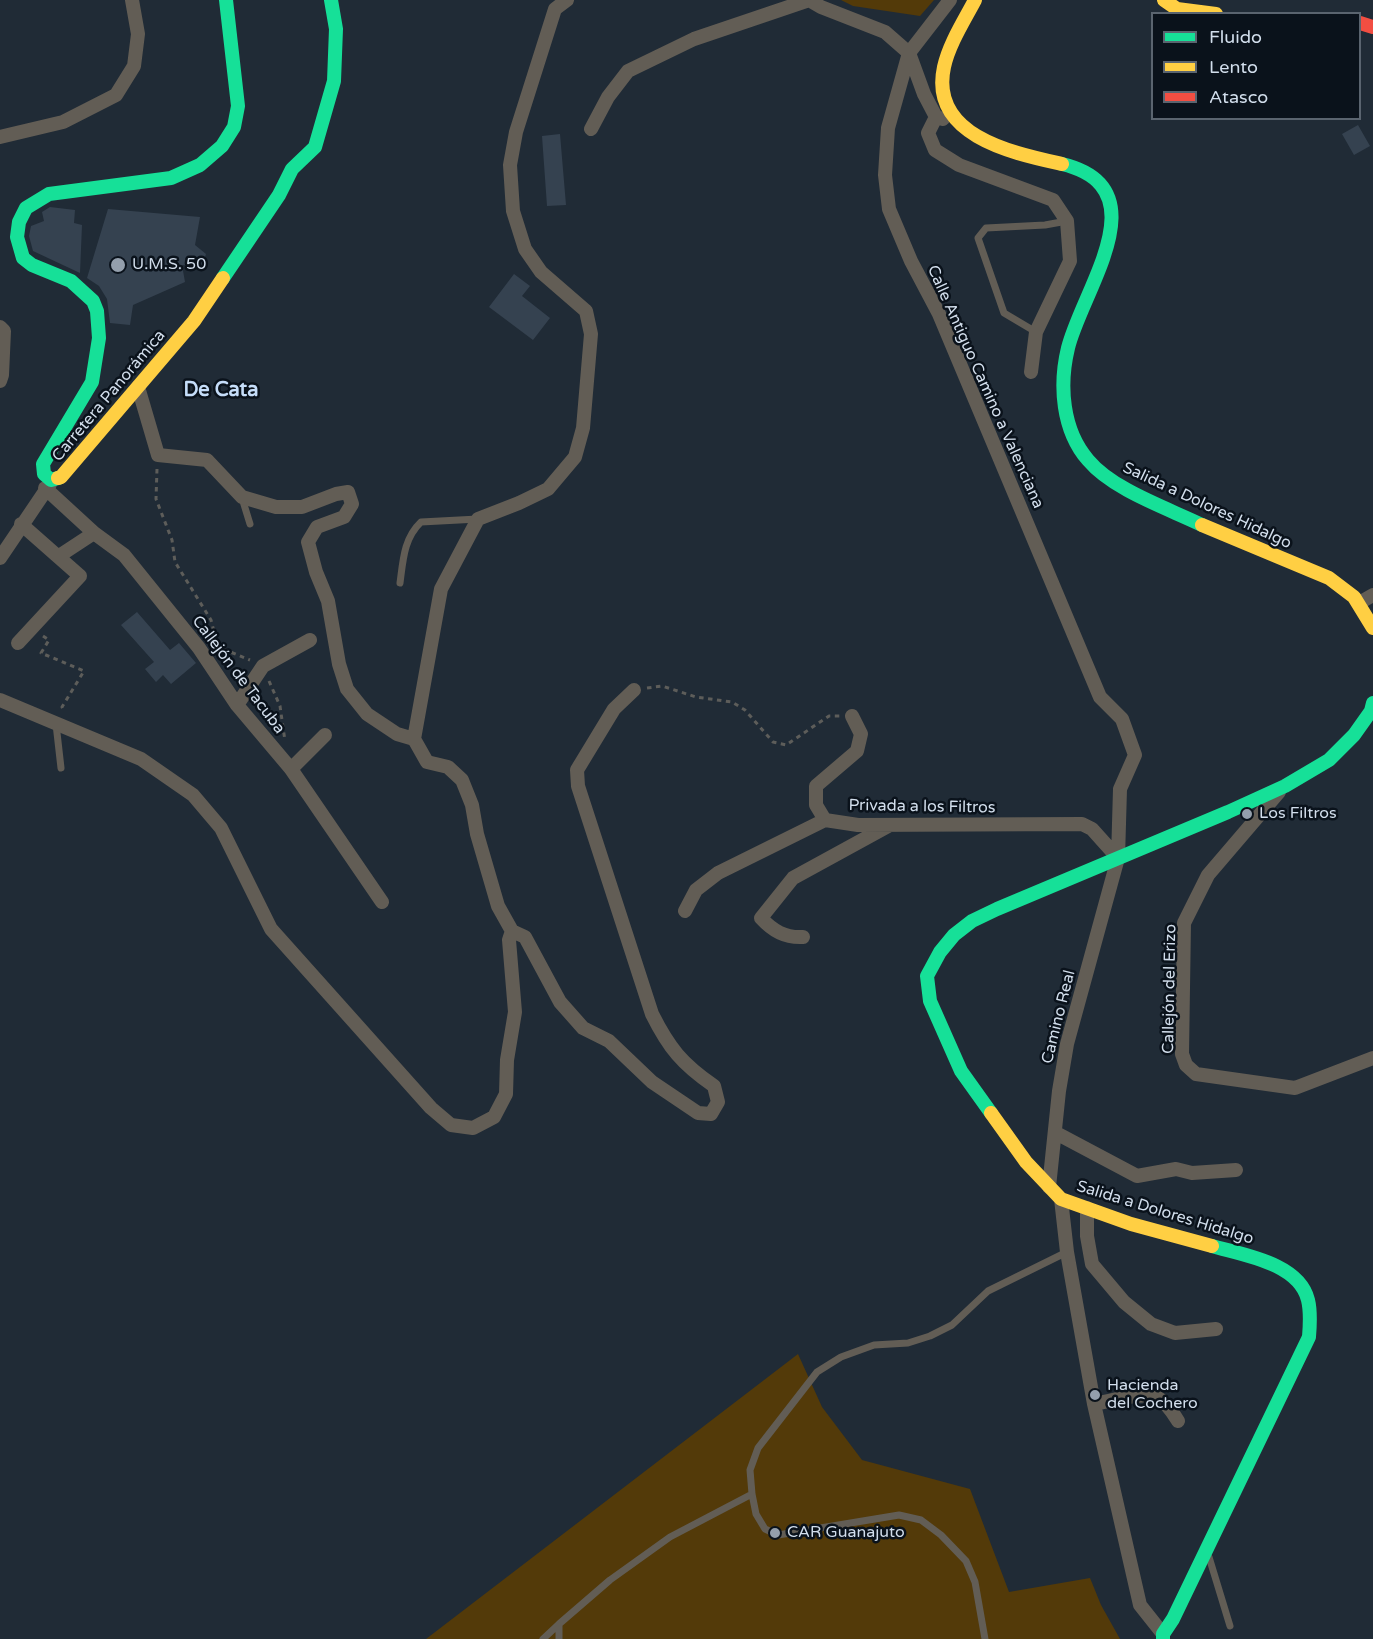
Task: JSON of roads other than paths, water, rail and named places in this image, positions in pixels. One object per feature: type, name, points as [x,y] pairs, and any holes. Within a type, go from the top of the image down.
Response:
[{"type":"main road","name":"Carretera Panorámica","points":[[225,0],[238,105],[234,127],[222,146],[200,165],[171,178],[49,194],[26,208],[19,222],[17,237],[23,258],[32,265],[71,281],[93,301],[97,311],[99,338],[92,382],[42,468],[49,484],[61,477],[194,321],[279,195],[292,170],[315,147],[334,81],[336,29],[331,0]]},
{"type":"main road","name":"Salida a Dolores Hidalgo","points":[[975,0],[944,64],[942,85],[947,106],[959,124],[980,139],[1006,149],[1080,169],[1096,178],[1107,196],[1113,215],[1112,233],[1107,250],[1071,332],[1064,360],[1062,388],[1067,417],[1076,444],[1093,466],[1120,486],[1243,544],[1336,581],[1352,594],[1366,612],[1373,628]]},
{"type":"main road","points":[[1164,0],[1177,9],[1200,12]]},
{"type":"main road","name":"Salida a Dolores Hidalgo","points":[[1163,1637],[1309,1337],[1311,1319],[1309,1299],[1301,1283],[1287,1271],[1266,1261],[1131,1224],[1060,1199],[1026,1162],[961,1071],[930,1001],[927,976],[940,952],[954,935],[972,921],[1228,813],[1285,786],[1329,760],[1354,735],[1371,711],[1373,703]]},
{"type":"street","points":[[0,137],[63,122],[116,95],[134,66],[138,34],[132,0]]},
{"type":"street","points":[[567,0],[555,9],[516,132],[510,165],[513,211],[525,249],[541,272],[586,311],[591,334],[583,428],[575,457],[548,489],[478,519],[441,589],[414,739],[427,762],[448,767],[462,780],[472,805],[477,834],[498,906],[512,931],[525,937],[560,1002],[583,1029],[609,1041],[652,1082],[698,1113],[711,1114],[718,1102],[714,1086],[689,1069],[664,1038],[652,1014],[578,786],[577,770],[614,709],[634,690]]},
{"type":"street","points":[[591,129],[608,97],[628,71],[694,39],[809,0],[885,32],[909,53],[924,94],[936,117],[964,128]]},
{"type":"street","points":[[909,53],[950,0]]},
{"type":"street","name":"Calle Antiguo Camino a Valenciana","points":[[909,53],[888,128],[885,175],[889,209],[911,261],[939,314],[1100,697],[1122,719],[1135,755],[1120,789],[1118,858]]},
{"type":"street","points":[[936,117],[928,133],[935,150],[959,165],[1053,200],[1067,221],[1070,261],[1036,332],[1031,372]]},
{"type":"street","points":[[0,327],[4,331],[0,381]]},
{"type":"street","points":[[138,387],[158,455],[207,460],[242,497],[276,507],[302,507],[336,494],[348,492],[352,504],[344,517],[317,527],[308,542],[316,572],[328,601],[339,664],[347,689],[367,714],[397,734],[414,739]]},
{"type":"street","points":[[0,558],[49,484]]},
{"type":"street","name":"Callejón de Tacuba","points":[[49,484],[94,533],[124,555],[199,648],[237,705],[291,770],[382,902]]},
{"type":"street","points":[[18,643],[80,576],[21,524]]},
{"type":"street","points":[[59,556],[94,533]]},
{"type":"street","points":[[1359,603],[1373,595]]},
{"type":"street","points":[[237,705],[263,666],[310,640]]},
{"type":"street","points":[[0,700],[141,759],[193,795],[221,828],[271,929],[431,1108],[451,1125],[473,1128],[494,1117],[506,1094],[507,1060],[514,1012],[509,940],[512,931]]},
{"type":"street","name":"Privada a los Filtros","points":[[852,716],[861,734],[857,751],[816,786],[816,805],[825,820],[858,825],[1082,824],[1092,829],[1118,858]]},
{"type":"street","points":[[291,770],[325,735]]},
{"type":"street","name":"Callejón del Erizo","points":[[1285,786],[1208,875],[1184,923],[1182,1054],[1186,1065],[1196,1074],[1295,1088],[1373,1058]]},
{"type":"street","points":[[685,911],[696,890],[718,873],[825,820]]},
{"type":"street","points":[[803,937],[789,938],[770,928],[761,918],[794,878],[890,825]]},
{"type":"street","name":"Camino Real","points":[[1049,1187],[1059,1091],[1067,1044],[1118,858]]},
{"type":"street","points":[[1056,1133],[1137,1176],[1176,1169],[1192,1173],[1236,1170]]},
{"type":"street","points":[[1060,1199],[1094,1404],[1140,1605],[1163,1637]]},
{"type":"street","points":[[1087,1208],[1087,1236],[1092,1264],[1124,1302],[1151,1324],[1175,1332],[1216,1329]]},
{"type":"street","points":[[1094,1404],[1143,1396],[1157,1398],[1178,1421]]},
{"type":"lane","points":[[1036,332],[1004,313],[978,238],[986,228],[1045,225],[1067,221]]},
{"type":"lane","points":[[242,497],[250,524]]},
{"type":"lane","points":[[400,583],[405,548],[411,531],[421,522],[478,519]]},
{"type":"lane","points":[[56,724],[61,768]]},
{"type":"lane","points":[[985,1639],[975,1582],[966,1561],[941,1535],[921,1520],[898,1515],[778,1535],[765,1529],[756,1514],[750,1470],[758,1448],[817,1371],[841,1357],[874,1345],[908,1343],[930,1336],[952,1325],[988,1291],[1067,1252]]},
{"type":"lane","points":[[543,1639],[610,1580],[670,1536],[752,1494]]},
{"type":"lane","points":[[1206,1547],[1230,1626]]},
{"type":"lane","points":[[559,1624],[559,1639]]},
{"type":"place","name":"U.M.S. 50","points":[[118,265]]},
{"type":"place","name":"Los Filtros","points":[[1247,814]]},
{"type":"place","name":"Hacienda del Cochero","points":[[1095,1395]]},
{"type":"place","name":"CAR Guanajuto","points":[[775,1533]]},
{"type":"district","name":"De Cata","points":[[221,391]]}]
